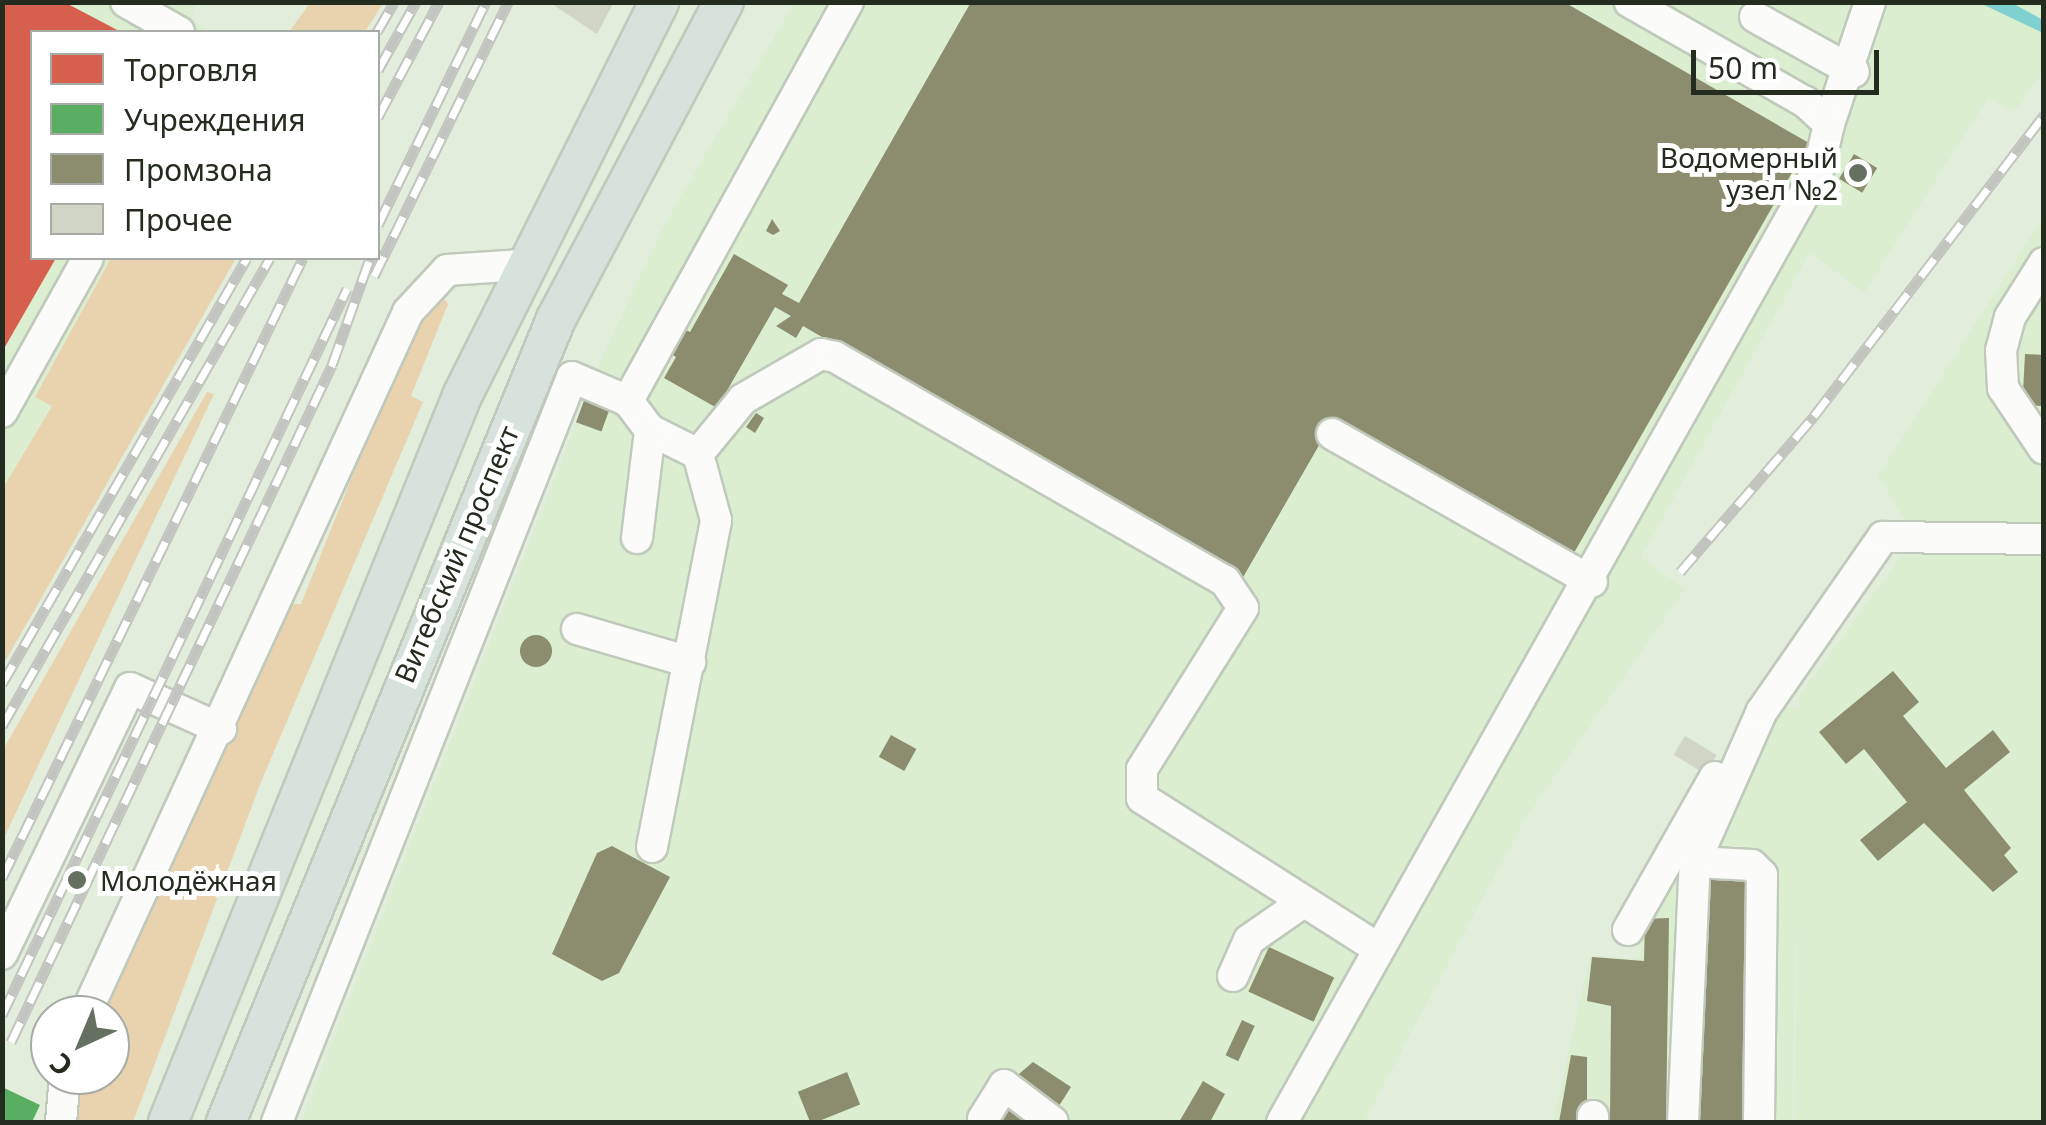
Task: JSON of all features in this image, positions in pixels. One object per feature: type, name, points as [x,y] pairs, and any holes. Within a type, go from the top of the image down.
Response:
[{"type":"main road","name":"Витебский проспект","points":[[173,1109],[347,666],[522,265],[658,2]]},
{"type":"main road","name":"Витебский проспект","points":[[226,1122],[556,319],[724,2]]},
{"type":"lane","points":[[126,2],[175,30]]},
{"type":"lane","points":[[628,401],[848,2]]},
{"type":"lane","points":[[1630,2],[1829,124]]},
{"type":"lane","points":[[1282,1122],[1592,582],[1818,168],[1829,124],[1854,72],[1870,2]]},
{"type":"lane","points":[[1755,16],[1854,72]]},
{"type":"lane","points":[[2,412],[87,260]]},
{"type":"lane","points":[[2044,263],[2023,289],[2001,350],[2003,388],[2044,449]]},
{"type":"lane","points":[[95,995],[222,728],[408,312],[446,270],[522,265]]},
{"type":"lane","points":[[698,454],[743,399],[821,354],[834,357],[1225,582],[1243,608],[1142,769],[1142,798],[1379,949]]},
{"type":"lane","points":[[278,1122],[572,377],[628,401],[650,430],[698,454],[716,520],[652,847]]},
{"type":"lane","points":[[637,538],[650,430]]},
{"type":"lane","points":[[1332,434],[1592,582]]},
{"type":"lane","points":[[1682,1122],[1695,862],[1734,764],[1883,537],[2044,539]]},
{"type":"lane","points":[[577,630],[690,662]]},
{"type":"lane","points":[[2,954],[130,688],[222,728]]},
{"type":"lane","points":[[1628,930],[1703,786],[1734,764]]},
{"type":"lane","points":[[1695,862],[1752,865],[1762,875],[1760,1122]]},
{"type":"lane","points":[[1234,976],[1249,940],[1302,902]]},
{"type":"lane","points":[[983,1120],[1004,1084],[1053,1122]]},
{"type":"lane","points":[[61,1122],[64,1095]]},
{"type":"shaded area","points":[[310,2],[383,3],[366,30],[290,30]]},
{"type":"shaded area","points":[[3,3],[197,3],[191,20],[210,30],[30,30],[30,260],[110,260],[35,396],[52,405],[3,488]]},
{"type":"shaded area","points":[[794,3],[2043,3],[2043,71],[2015,112],[1988,98],[1864,293],[1810,252],[1641,557],[1685,589],[1523,822],[1364,1122],[301,1122],[604,353],[667,220]]},
{"type":"shaded area","points":[[2043,217],[2043,525],[1907,524],[1878,476]]},
{"type":"shaded area","points":[[110,260],[235,260],[3,665],[3,488],[52,406],[35,397]]},
{"type":"shaded area","points":[[440,293],[448,304],[411,396],[423,402],[261,782],[133,1122],[72,1122],[75,1095],[130,1095],[130,995],[107,995],[288,604],[301,604],[410,332]]},
{"type":"shaded area","points":[[207,392],[214,394],[3,840],[3,750]]},
{"type":"shaded area","points":[[1905,551],[2043,552],[2043,1122],[1795,1122],[1797,847],[1792,1122],[1553,1122],[1590,956],[1640,959],[1642,919],[1773,704],[1799,710],[1800,695]]},
{"type":"water","points":[[1980,3],[2012,3],[2043,20],[2043,33]]},
{"type":"building: Торговля","points":[[2,2],[64,2],[117,30],[30,30],[30,260],[55,260],[2,352]]},
{"type":"building: Учреждения","points":[[2,1087],[40,1105],[32,1122],[2,1122]]},
{"type":"building: Промзона","points":[[971,2],[1564,2],[1809,143],[1571,558],[1333,421],[1242,579],[803,326],[796,338],[776,326],[791,316],[775,307],[717,408],[664,378],[676,357],[666,351],[680,327],[690,332],[734,254],[788,285],[782,294],[799,303]]},
{"type":"building: Промзона","name":"Водомерный узел №2","points":[[1854,154],[1877,168],[1862,193],[1839,179]]},
{"type":"building: Промзона","points":[[772,219],[780,231],[773,235],[766,231]]},
{"type":"building: Промзона","points":[[2025,354],[2044,355],[2041,406],[2022,405]]},
{"type":"building: Промзона","points":[[586,395],[611,404],[601,431],[576,422]]},
{"type":"building: Промзона","points":[[756,413],[764,418],[755,433],[746,427]]},
{"type":"building: Промзона","points":[[536,635],[547,640],[552,651],[547,662],[536,667],[525,662],[520,651],[525,640]]},
{"type":"building: Промзона","points":[[1893,671],[1919,702],[1903,716],[1946,768],[1993,730],[2010,752],[1964,790],[2011,848],[2004,855],[2018,872],[1993,892],[1924,823],[1878,861],[1860,840],[1907,802],[1864,749],[1846,764],[1819,732]]},
{"type":"building: Промзона","points":[[891,735],[916,749],[904,771],[879,757]]},
{"type":"building: Промзона","points":[[612,846],[670,877],[619,973],[602,981],[552,954],[597,853]]},
{"type":"building: Промзона","points":[[1707,874],[1754,876],[1745,1122],[1698,1122]]},
{"type":"building: Промзона","points":[[1669,918],[1666,1122],[1610,1122],[1611,1006],[1587,1001],[1592,957],[1644,961],[1645,919]]},
{"type":"building: Промзона","points":[[1269,947],[1334,977],[1314,1022],[1248,991]]},
{"type":"building: Промзона","points":[[1242,1020],[1255,1026],[1238,1061],[1226,1055]]},
{"type":"building: Промзона","points":[[1571,1055],[1587,1057],[1587,1122],[1559,1122]]},
{"type":"building: Промзона","points":[[1033,1062],[1071,1087],[1057,1109],[1012,1080]]},
{"type":"building: Промзона","points":[[847,1072],[860,1104],[810,1122],[798,1092]]},
{"type":"building: Промзона","points":[[1203,1081],[1225,1094],[1210,1122],[1179,1122]]},
{"type":"building: Промзона","points":[[1006,1102],[1029,1122],[994,1122]]},
{"type":"building: Прочее","points":[[549,2],[614,2],[597,34]]},
{"type":"building: Прочее","points":[[1685,736],[1717,755],[1705,774],[1674,755]]},
{"type":"railway","points":[[378,30],[394,2]]},
{"type":"railway","points":[[380,66],[416,2]]},
{"type":"railway","points":[[380,113],[439,2]]},
{"type":"railway","points":[[380,221],[486,2]]},
{"type":"railway","points":[[374,276],[508,2]]},
{"type":"railway","points":[[1680,572],[1814,416],[2044,115]]},
{"type":"railway","points":[[2,684],[246,260]]},
{"type":"railway","points":[[2,726],[269,260]]},
{"type":"railway","points":[[2,878],[302,260]]},
{"type":"railway","points":[[11,1042],[332,365],[369,260]]},
{"type":"railway","points":[[2,1015],[347,289]]},
{"type":"place","name":"Водомерный узел №2","points":[[1858,173]]},
{"type":"place","name":"Молодёжная","points":[[77,880]]}]
